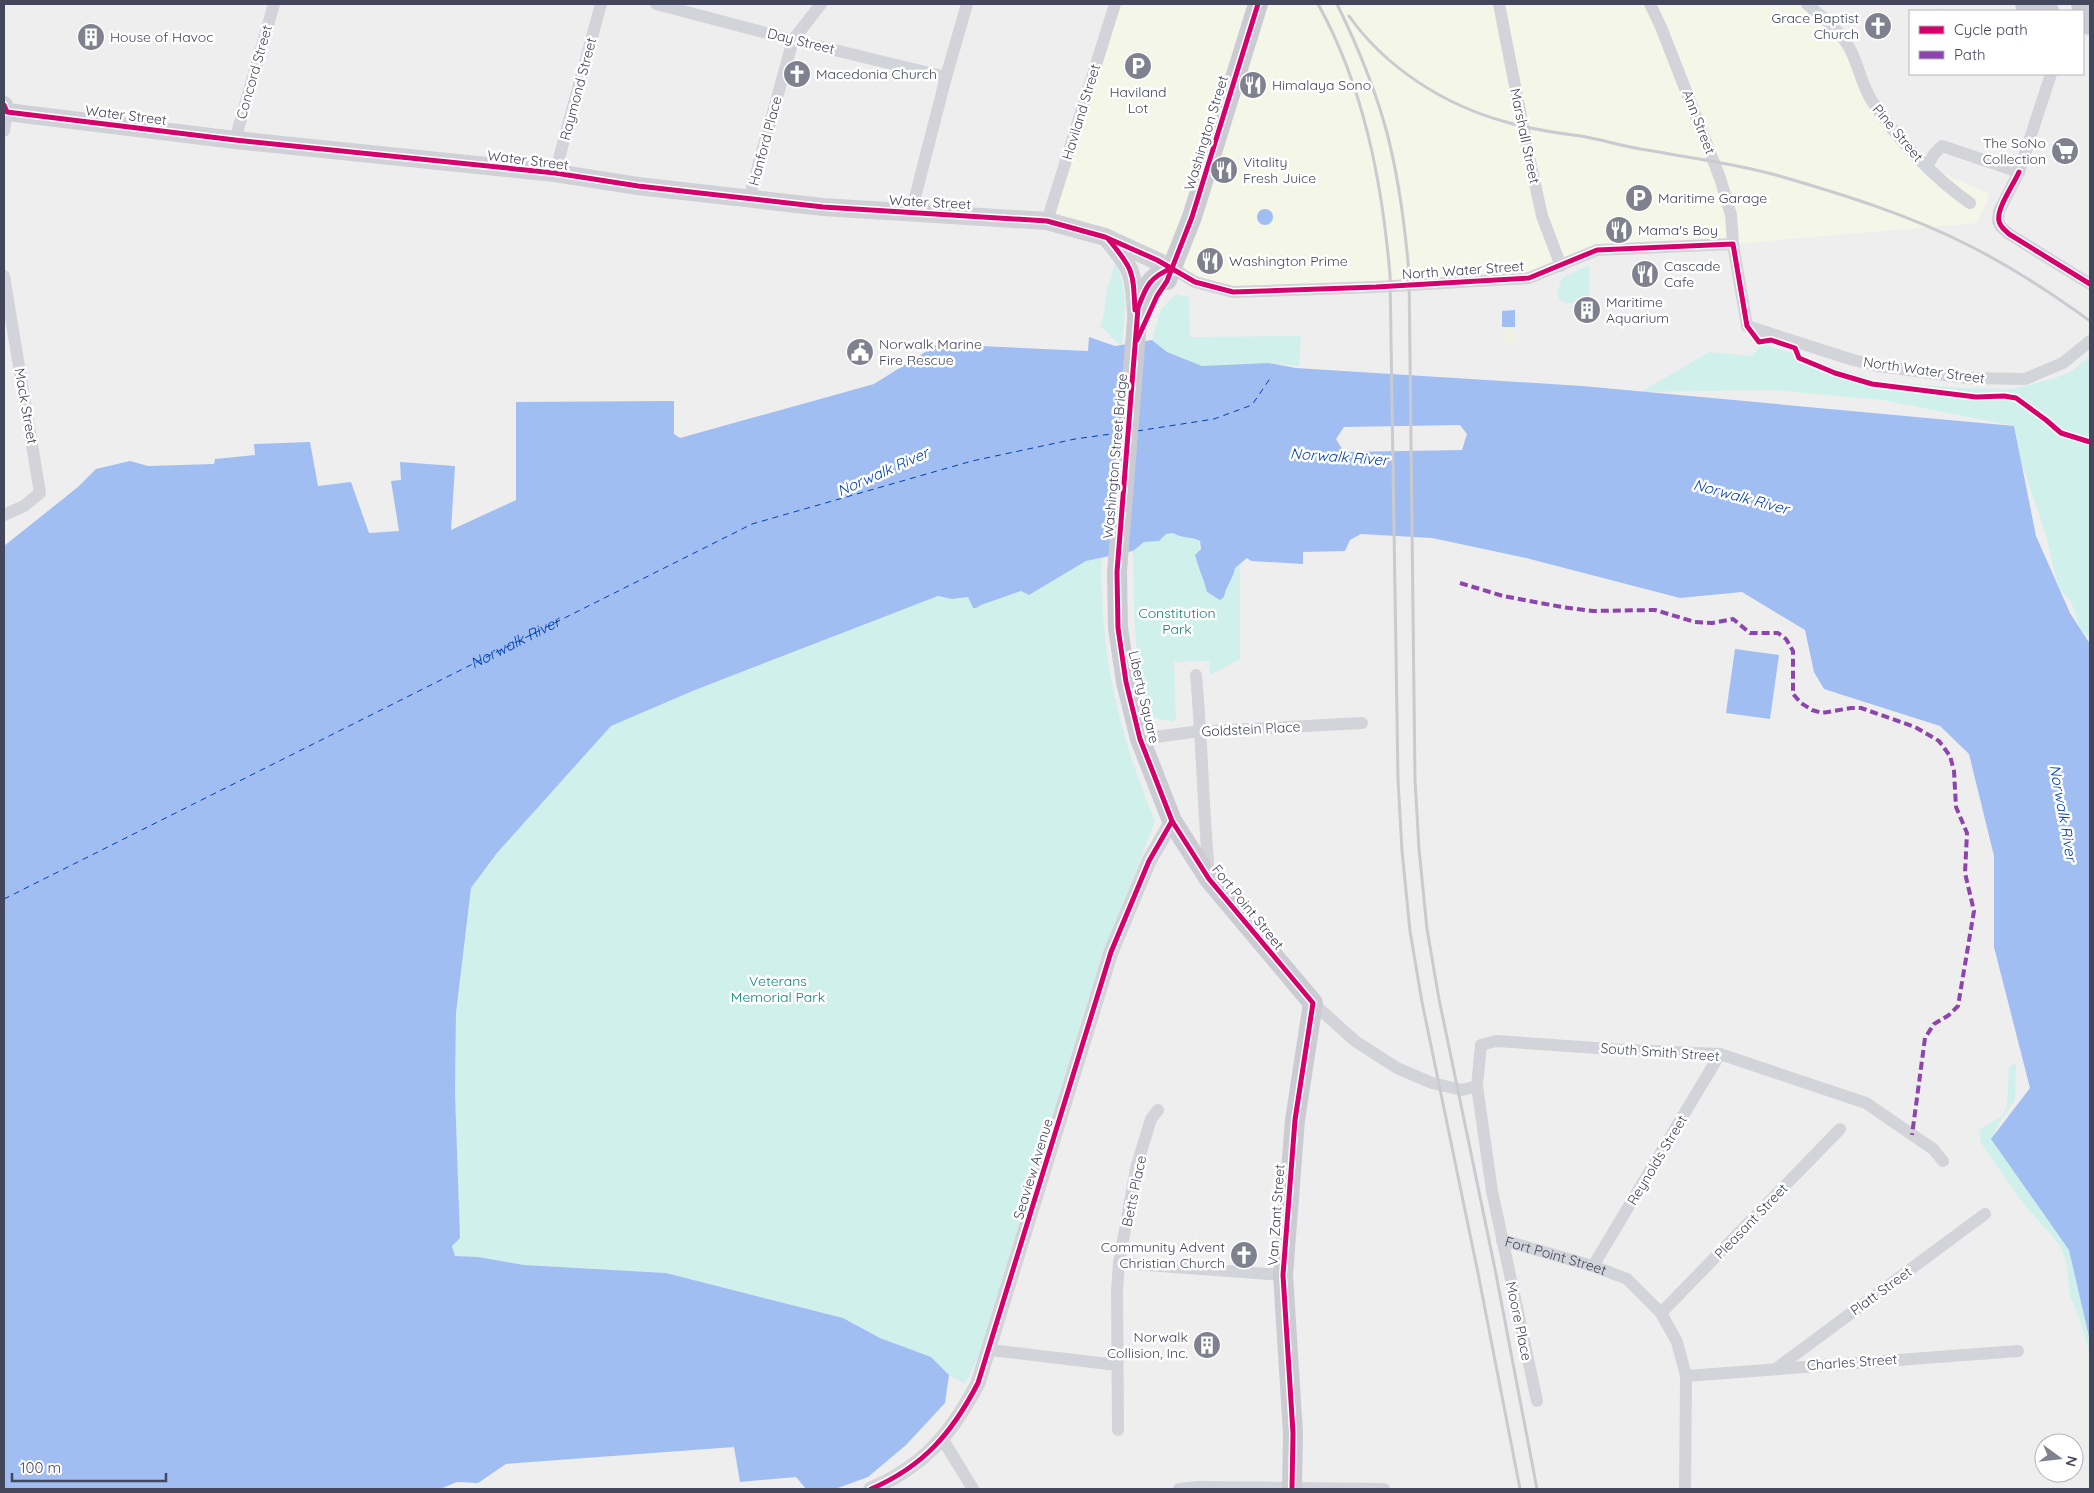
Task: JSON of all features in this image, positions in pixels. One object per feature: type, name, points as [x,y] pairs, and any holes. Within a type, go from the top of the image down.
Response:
[{"type":"main road","name":"Washington Street","points":[[1136,333],[1172,268],[1192,217],[1258,4]]},
{"type":"main road","points":[[2025,4],[2048,8]]},
{"type":"main road","points":[[2081,4],[2090,7]]},
{"type":"main road","name":"Water Street","points":[[5,110],[235,140],[555,173],[638,186],[823,207],[1047,221],[1105,236],[1172,268]]},
{"type":"main road","points":[[1105,236],[1127,262],[1133,275],[1136,333]]},
{"type":"main road","name":"Washington Street Bridge","points":[[1117,572],[1136,333]]},
{"type":"main road","name":"Liberty Square","points":[[1117,572],[1118,628],[1126,682],[1140,739],[1172,821]]},
{"type":"main road","name":"Fort Point Street","points":[[1172,821],[1209,879],[1313,1003]]},
{"type":"main road","name":"Van Zant Street","points":[[1292,1489],[1293,1433],[1283,1275],[1295,1120],[1313,1003]]},
{"type":"street","name":"Concord Street","points":[[235,140],[274,4]]},
{"type":"street","name":"Raymond Street","points":[[555,173],[601,4]]},
{"type":"street","name":"Day Street","points":[[656,4],[946,77]]},
{"type":"street","name":"Hanford Place","points":[[749,199],[793,40],[821,4]]},
{"type":"street","points":[[912,213],[946,77],[968,4]]},
{"type":"street","name":"Haviland Street","points":[[1047,221],[1115,4]]},
{"type":"street","name":"Marshall Street","points":[[1499,4],[1542,216],[1561,266]]},
{"type":"street","name":"Ann Street","points":[[1650,4],[1661,27],[1720,178],[1731,215],[1732,244]]},
{"type":"street","name":"Pine Street","points":[[1807,4],[1832,26],[1842,38],[1850,50],[1871,100],[1927,167],[1947,187],[1970,203]]},
{"type":"street","points":[[2051,75],[2019,172],[1999,211],[1998,221],[2001,227],[2009,234],[2090,284]]},
{"type":"street","points":[[4,131],[5,110]]},
{"type":"street","points":[[1927,167],[1934,154],[1942,146],[2019,172]]},
{"type":"street","name":"North Water Street","points":[[1172,268],[1195,282],[1233,292],[1530,278],[1596,250],[1732,244],[1747,326],[1853,360],[1879,366],[1967,378],[2025,379],[2042,374],[2063,363],[2090,341]]},
{"type":"street","name":"Mack Street","points":[[4,276],[40,493],[24,506],[4,515]]},
{"type":"street","points":[[1196,675],[1209,879]]},
{"type":"street","name":"Goldstein Place","points":[[1140,739],[1200,732],[1362,723]]},
{"type":"street","name":"Seaview Avenue","points":[[871,1489],[914,1465],[943,1440],[964,1410],[978,1383],[990,1350],[1111,952],[1149,861],[1172,821]]},
{"type":"street","name":"Fort Point Street","points":[[1313,1003],[1355,1041],[1397,1068],[1432,1083],[1462,1090],[1478,1086],[1492,1191],[1502,1240],[1593,1266],[1627,1279],[1661,1313],[1677,1342],[1686,1376],[1685,1489]]},
{"type":"street","name":"South Smith Street","points":[[1478,1086],[1480,1045],[1496,1041],[1720,1054],[1866,1103],[1933,1150],[1943,1162]]},
{"type":"street","name":"Reynolds Street","points":[[1593,1266],[1720,1054]]},
{"type":"street","name":"Betts Place","points":[[1118,1430],[1117,1291],[1120,1263],[1136,1168],[1151,1119],[1158,1110]]},
{"type":"street","name":"Pleasant Street","points":[[1661,1313],[1840,1129]]},
{"type":"street","name":"Platt Street","points":[[1777,1368],[1985,1214]]},
{"type":"street","name":"Moore Place","points":[[1502,1240],[1537,1401]]},
{"type":"street","points":[[1120,1263],[1283,1275]]},
{"type":"street","points":[[990,1350],[1117,1365]]},
{"type":"street","name":"Charles Street","points":[[1686,1376],[2018,1351]]},
{"type":"street","points":[[943,1440],[973,1489]]},
{"type":"street","points":[[1179,1489],[1384,1489]]},
{"type":"shaded area","points":[[1115,4],[1807,4],[1832,26],[1871,100],[1927,167],[1990,194],[1977,223],[1732,244],[1597,250],[1529,278],[1233,292],[1047,221]]},
{"type":"green space","points":[[1115,263],[1122,283],[1125,303],[1122,345],[1100,327],[1108,284]]},
{"type":"green space","points":[[1589,265],[1590,301],[1567,303],[1560,300],[1557,294],[1562,278]]},
{"type":"green space","points":[[1176,294],[1189,297],[1190,337],[1301,336],[1299,366],[1268,363],[1202,366],[1167,352],[1152,340],[1161,309]]},
{"type":"green space","points":[[1763,344],[1880,382],[1966,388],[2013,389],[2055,378],[2072,371],[2090,356],[2090,640],[2080,628],[2071,601],[2059,589],[2045,532],[2021,461],[2014,426],[1882,400],[1773,390],[1641,392],[1709,352],[1751,356]]},
{"type":"green space","name":"Constitution Park","points":[[1173,533],[1200,541],[1197,566],[1204,577],[1207,592],[1224,597],[1234,568],[1240,563],[1240,659],[1210,675],[1209,661],[1174,662],[1176,718],[1173,722],[1154,718],[1142,680],[1134,614],[1133,551],[1144,542],[1159,541],[1166,534]]},
{"type":"green space","name":"Veterans Memorial Park","points":[[1102,557],[1104,626],[1114,692],[1131,757],[1155,821],[1095,978],[978,1357],[965,1384],[949,1375],[931,1357],[880,1338],[843,1318],[666,1273],[524,1265],[478,1257],[455,1256],[452,1246],[460,1238],[455,1092],[456,1013],[471,888],[497,853],[611,726],[695,690],[938,596],[952,599],[968,597],[973,608],[976,608],[1021,591],[1029,595],[1086,561]]},
{"type":"green space","points":[[2016,1063],[2015,1100],[1999,1123],[1993,1137],[2072,1239],[2090,1308],[2090,1354],[2079,1317],[2070,1296],[2066,1261],[2060,1245],[2023,1203],[1981,1143],[1979,1130],[2003,1115],[2007,1106],[2009,1067]]},
{"type":"sand","points":[[1502,327],[1515,327],[1516,343],[1502,343]]},
{"type":"water","points":[[1265,209],[1271,211],[1273,217],[1271,223],[1265,225],[1259,223],[1257,217],[1259,211]]},
{"type":"water","points":[[1515,310],[1515,327],[1502,327],[1502,311]]},
{"type":"water","name":"Norwalk River","points":[[1089,337],[1115,346],[1152,340],[1167,352],[1202,366],[1268,363],[1296,368],[1582,386],[2014,426],[2036,536],[2070,613],[2090,644],[2090,1341],[2069,1250],[1991,1139],[2030,1088],[1994,947],[1994,856],[1969,754],[1940,726],[1824,689],[1814,672],[1805,630],[1742,592],[1680,598],[1526,558],[1432,538],[1361,534],[1350,540],[1345,551],[1303,552],[1303,564],[1251,561],[1247,558],[1235,568],[1224,597],[1220,600],[1207,592],[1195,555],[1201,549],[1200,541],[1173,533],[1166,534],[1159,541],[1144,542],[1133,551],[1086,561],[1029,595],[1021,591],[976,608],[973,608],[968,597],[952,599],[938,596],[695,690],[611,726],[497,853],[471,888],[456,1013],[455,1092],[460,1238],[452,1246],[455,1256],[478,1257],[524,1265],[666,1273],[843,1318],[880,1338],[931,1357],[949,1375],[945,1403],[906,1445],[868,1477],[835,1489],[806,1489],[796,1477],[740,1482],[734,1447],[506,1464],[478,1483],[457,1482],[440,1489],[4,1489],[4,546],[78,487],[96,469],[130,461],[148,466],[214,464],[215,459],[255,455],[254,444],[310,442],[318,486],[351,482],[369,533],[399,531],[391,481],[401,480],[400,462],[455,466],[451,530],[516,500],[516,402],[674,401],[674,434],[680,438],[874,384],[938,344],[1088,351]]},
{"type":"water","points":[[1735,649],[1779,655],[1770,719],[1726,713]]},
{"type":"pier","points":[[1460,425],[1467,434],[1462,450],[1344,452],[1336,439],[1344,427]]},
{"type":"ferry route","points":[[1137,431],[1214,419],[1252,405],[1271,377]]},
{"type":"ferry route","points":[[4,899],[752,524],[972,461],[1075,439],[1118,433]]},
{"type":"railway","points":[[1318,4],[1348,68],[1359,102],[1376,170],[1382,205],[1390,275],[1398,780],[1402,851],[1410,931],[1422,1002],[1520,1489]]},
{"type":"railway","points":[[1337,4],[1365,67],[1382,116],[1395,168],[1403,220],[1409,273],[1415,780],[1419,849],[1427,929],[1439,999],[1495,1269],[1537,1489]]},
{"type":"railway","points":[[1349,16],[1380,52],[1399,68],[1439,95],[1461,106],[1483,115],[1526,127],[1760,171],[1875,206],[1948,235],[1987,255],[2033,282],[2090,321]]},
{"type":"marked path","points":[[1460,583],[1503,596],[1562,607],[1593,611],[1655,610],[1695,622],[1712,623],[1733,619],[1750,633],[1778,633],[1786,639],[1793,651],[1793,694],[1801,703],[1812,710],[1822,713],[1861,708],[1915,727],[1939,741],[1950,756],[1954,771],[1956,807],[1967,833],[1965,873],[1974,911],[1958,1006],[1949,1015],[1934,1024],[1925,1038],[1912,1135]]},
{"type":"cycle path","points":[[1137,340],[1157,296],[1167,281],[1192,217],[1258,4]]},
{"type":"cycle path","points":[[4,105],[7,112],[235,140],[555,173],[638,186],[823,207],[1047,221],[1105,237],[1157,260],[1195,282],[1233,292],[1376,287],[1529,278],[1597,250],[1733,244],[1747,326],[1759,342],[1771,340],[1795,348],[1799,358],[1835,373],[1872,384],[1976,397],[2004,396],[2016,398],[2061,433],[2090,442]]},
{"type":"cycle path","points":[[2019,172],[2000,210],[2000,225],[2009,234],[2090,284]]},
{"type":"cycle path","points":[[1109,240],[1131,272],[1135,310]]},
{"type":"cycle path","points":[[1172,268],[1159,275],[1150,283],[1138,308],[1117,572],[1118,628],[1126,682],[1140,739],[1172,821],[1209,879],[1313,1003],[1295,1120],[1283,1275],[1293,1433],[1292,1489]]},
{"type":"cycle path","points":[[871,1489],[906,1470],[935,1446],[958,1417],[978,1383],[1111,952],[1149,861],[1172,821]]},
{"type":"place","name":"Grace Baptist Church","points":[[1878,26]]},
{"type":"place","name":"House of Havoc","points":[[91,37]]},
{"type":"place","name":"Haviland Lot","points":[[1138,66]]},
{"type":"place","name":"Macedonia Church","points":[[797,74]]},
{"type":"place","name":"Himalaya Sono","points":[[1253,85]]},
{"type":"place","name":"The SoNo Collection","points":[[2065,151]]},
{"type":"place","name":"Vitality Fresh Juice","points":[[1224,170]]},
{"type":"place","name":"Maritime Garage","points":[[1639,198]]},
{"type":"place","name":"Mama's Boy","points":[[1619,230]]},
{"type":"place","name":"Washington Prime","points":[[1210,261]]},
{"type":"place","name":"Cascade Cafe","points":[[1645,274]]},
{"type":"place","name":"Maritime Aquarium","points":[[1587,310]]},
{"type":"place","name":"Norwalk Marine Fire Rescue","points":[[860,352]]},
{"type":"place","name":"Community Advent Christian Church","points":[[1244,1255]]},
{"type":"place","name":"Norwalk Collision, Inc.","points":[[1207,1345]]}]
